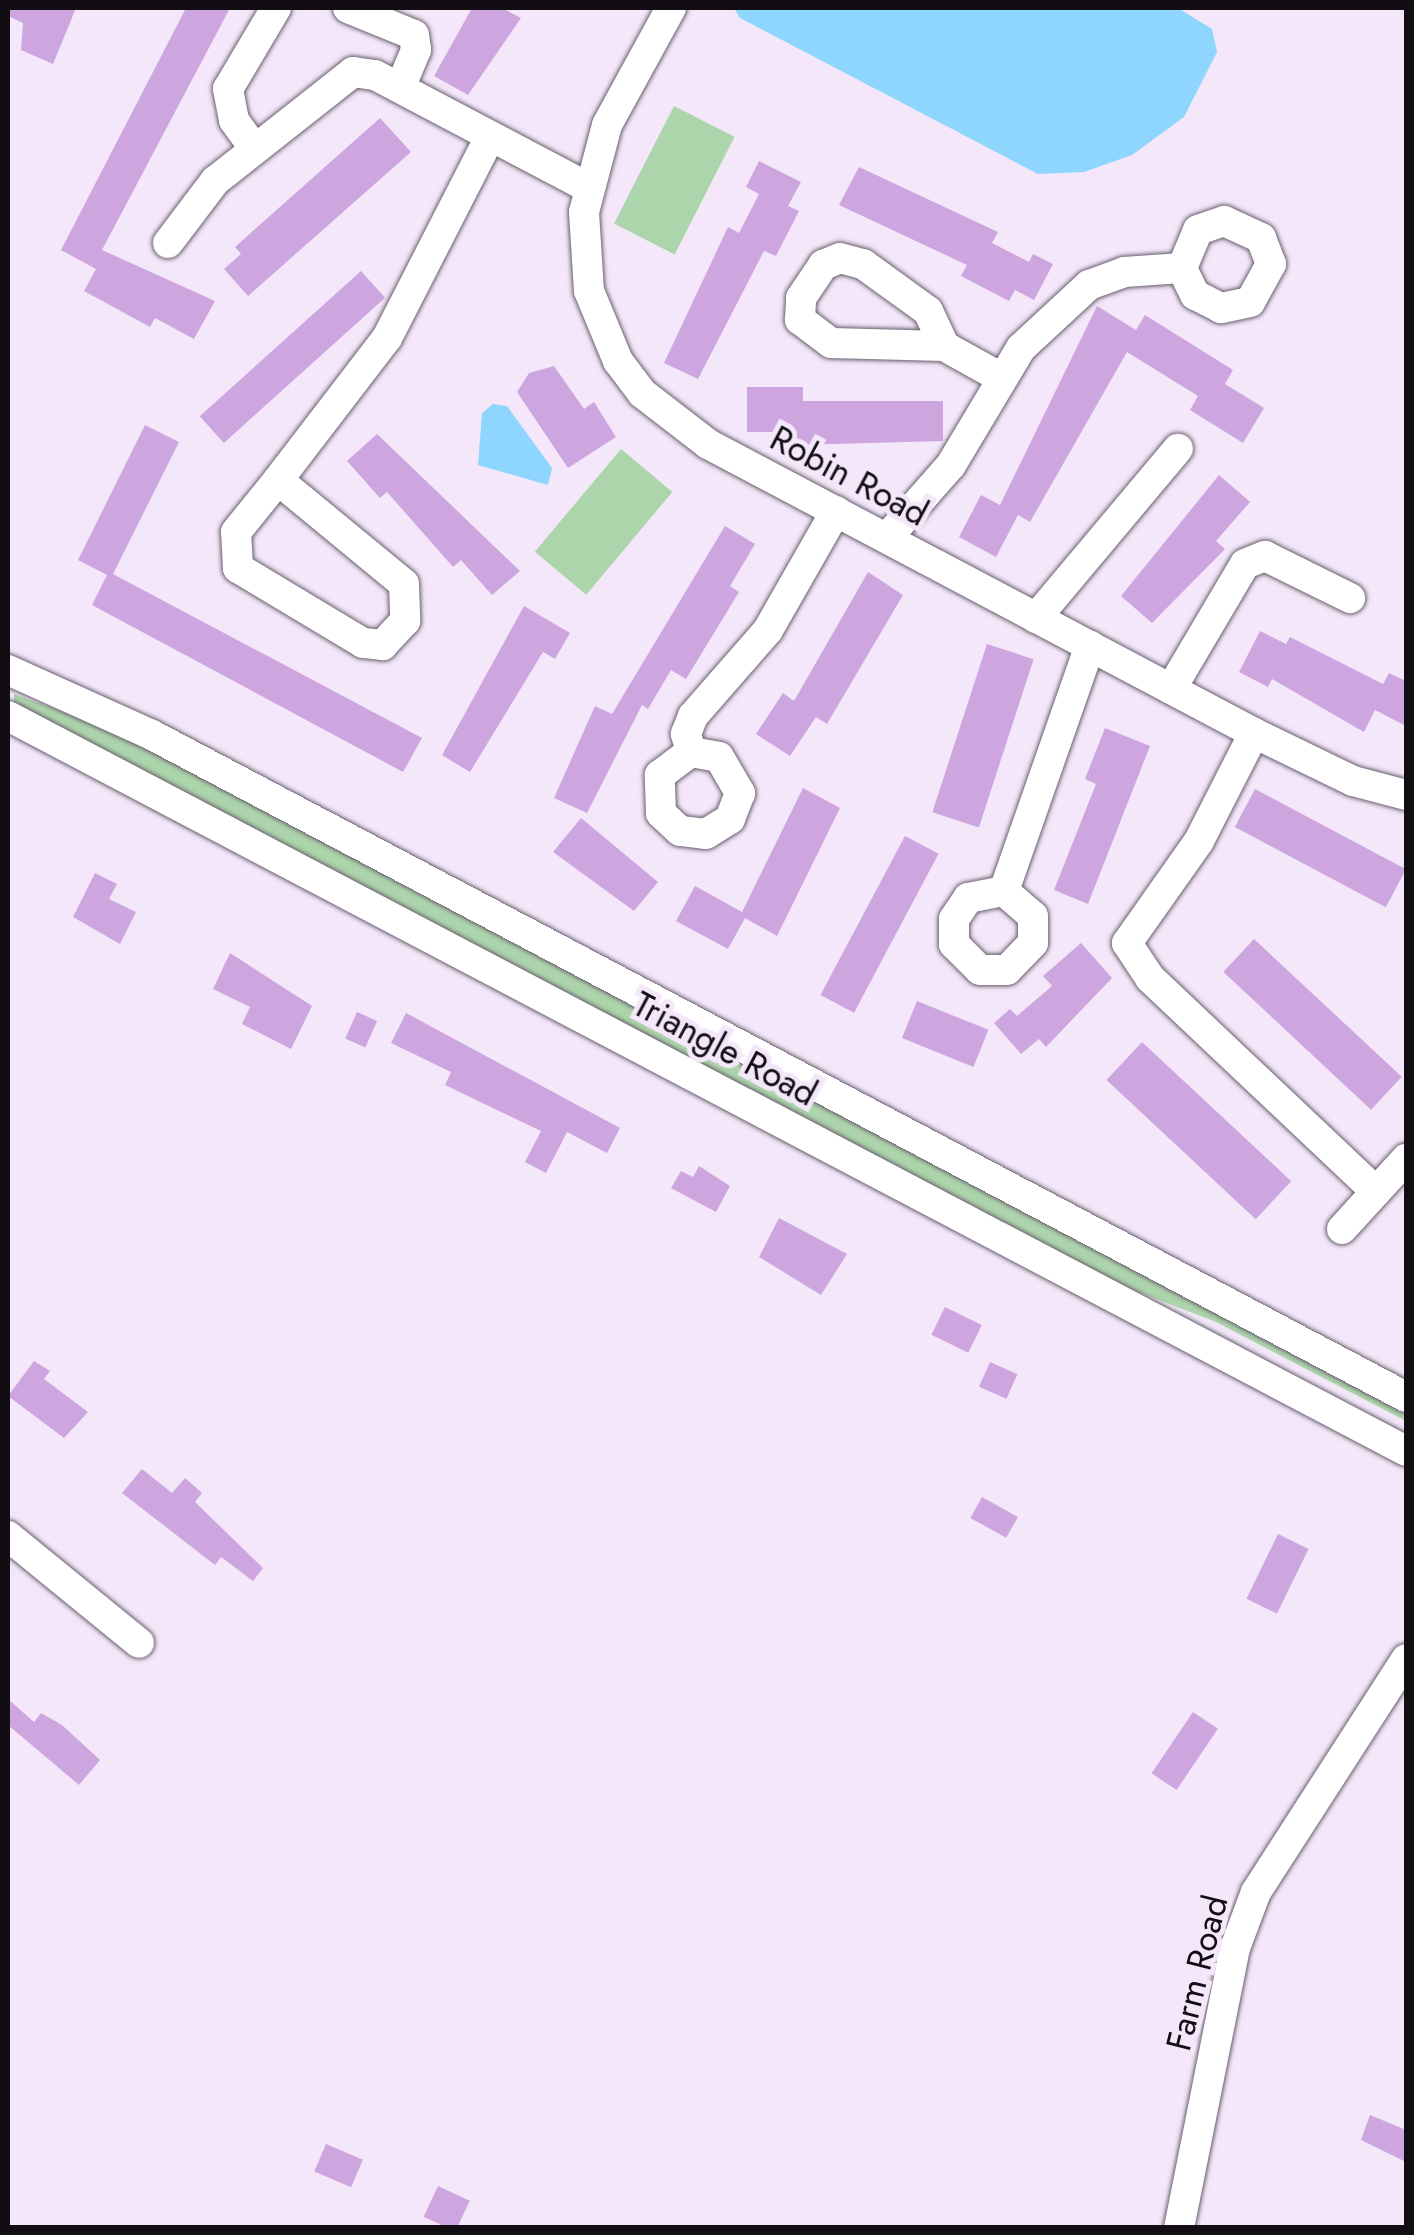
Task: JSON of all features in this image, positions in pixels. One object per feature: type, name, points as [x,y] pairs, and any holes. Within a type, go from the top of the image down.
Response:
[{"type":"street","points":[[254,148],[234,120],[228,89],[276,8]]},
{"type":"street","points":[[348,8],[414,35],[400,88]]},
{"type":"street","name":"Robin Road","points":[[672,8],[608,126],[587,187],[589,291],[618,360],[642,393],[708,444],[1254,733],[1353,781],[1406,795]]},
{"type":"street","points":[[168,243],[216,182],[342,76],[375,75],[587,187]]},
{"type":"street","points":[[278,480],[404,584],[404,621],[383,645],[363,643],[238,568],[236,532],[387,338],[490,138]]},
{"type":"street","points":[[944,346],[928,310],[864,264],[823,265],[801,298],[800,320],[831,344],[944,346],[1000,378]]},
{"type":"street","points":[[887,538],[951,465],[1000,378],[1089,285],[1124,272],[1182,268]]},
{"type":"street","points":[[1036,618],[1178,449]]},
{"type":"street","points":[[691,752],[686,734],[694,716],[768,630],[836,511]]},
{"type":"street","points":[[1171,689],[1245,564],[1265,556],[1350,598]]},
{"type":"street","points":[[1004,891],[1090,646]]},
{"type":"street","name":"Triangle Road","points":[[8,670],[152,735],[1406,1397]]},
{"type":"street","name":"Triangle Road","points":[[8,716],[1406,1450]]},
{"type":"street","points":[[1254,733],[1199,842],[1127,942],[1150,978],[1376,1192]]},
{"type":"street","points":[[1342,1229],[1406,1158]]},
{"type":"street","points":[[8,1536],[139,1643]]},
{"type":"street","name":"Farm Road","points":[[1179,2228],[1234,1948],[1256,1892],[1406,1658]]},
{"type":"green space","points":[[674,106],[735,137],[675,254],[614,224]]},
{"type":"green space","points":[[621,449],[672,492],[586,595],[535,552]]},
{"type":"green space","points":[[14,694],[107,728],[1406,1413],[1406,1421],[1216,1322],[1128,1288],[14,704]]},
{"type":"water","points":[[734,8],[1178,8],[1212,29],[1217,52],[1184,117],[1132,155],[1084,172],[1038,174],[740,18]]},
{"type":"water","points":[[493,404],[507,406],[552,468],[548,485],[478,465],[482,413]]},
{"type":"building","points":[[8,8],[76,8],[53,64],[21,50],[23,23],[8,16]]},
{"type":"building","points":[[186,8],[230,8],[102,250],[215,301],[194,339],[155,318],[150,327],[84,291],[96,269],[61,250]]},
{"type":"building","points":[[472,8],[502,8],[521,18],[468,95],[434,76]]},
{"type":"building","points":[[380,118],[411,152],[248,296],[224,269],[241,254],[235,247]]},
{"type":"building","points":[[759,161],[801,182],[788,206],[799,211],[776,256],[764,251],[698,379],[664,363],[728,227],[739,233],[759,194],[746,187]]},
{"type":"building","points":[[859,167],[998,232],[992,243],[1029,262],[1033,254],[1053,264],[1034,300],[1015,290],[1009,301],[961,276],[967,265],[839,205]]},
{"type":"building","points":[[361,271],[385,298],[224,443],[200,416]]},
{"type":"building","points":[[1097,306],[1136,330],[1145,315],[1233,370],[1225,384],[1264,408],[1243,443],[1190,410],[1198,396],[1127,352],[1030,522],[1018,515],[996,557],[959,537],[981,495],[1000,505]]},
{"type":"building","points":[[554,366],[584,409],[594,402],[616,437],[568,468],[517,392],[529,373]]},
{"type":"building","points":[[747,387],[803,387],[803,401],[943,401],[943,441],[795,445],[795,432],[747,432]]},
{"type":"building","points":[[145,425],[179,442],[113,574],[422,738],[403,772],[92,605],[107,575],[78,560]]},
{"type":"building","points":[[377,434],[520,571],[492,595],[461,560],[453,567],[387,492],[380,498],[347,461]]},
{"type":"building","points":[[1219,475],[1250,502],[1216,541],[1225,549],[1152,623],[1121,596]]},
{"type":"building","points":[[725,526],[755,544],[730,586],[739,592],[686,679],[671,670],[648,709],[642,705],[587,813],[554,798],[595,706],[612,714]]},
{"type":"building","points":[[868,572],[903,595],[827,724],[816,717],[790,756],[756,734],[783,693],[794,701]]},
{"type":"building","points":[[524,606],[570,633],[555,659],[543,652],[470,772],[442,755]]},
{"type":"building","points":[[1260,631],[1286,644],[1290,637],[1383,684],[1389,673],[1406,681],[1406,726],[1375,710],[1364,732],[1272,679],[1268,687],[1239,672]]},
{"type":"building","points":[[987,644],[1034,659],[979,827],[932,812]]},
{"type":"building","points":[[1105,728],[1150,746],[1088,904],[1054,890],[1096,784],[1085,779]]},
{"type":"building","points":[[803,788],[840,808],[777,936],[745,918],[728,949],[676,921],[695,886],[742,912]]},
{"type":"building","points":[[1255,789],[1406,869],[1386,907],[1235,827]]},
{"type":"building","points":[[581,818],[658,882],[634,911],[553,852]]},
{"type":"building","points":[[905,836],[939,854],[854,1013],[820,995]]},
{"type":"building","points":[[95,873],[117,884],[109,899],[136,912],[120,944],[73,917]]},
{"type":"building","points":[[1254,939],[1402,1077],[1371,1110],[1223,972]]},
{"type":"building","points":[[1081,943],[1112,978],[1046,1047],[1039,1039],[1021,1054],[994,1023],[1010,1009],[1017,1016],[1052,986],[1043,976]]},
{"type":"building","points":[[230,953],[312,1006],[291,1049],[242,1024],[250,1007],[213,989]]},
{"type":"building","points":[[917,1001],[988,1030],[973,1067],[902,1038]]},
{"type":"building","points":[[357,1012],[377,1021],[365,1047],[345,1038]]},
{"type":"building","points":[[406,1013],[620,1128],[607,1153],[567,1132],[546,1173],[525,1162],[541,1131],[445,1085],[451,1072],[391,1043]]},
{"type":"building","points":[[1142,1042],[1291,1181],[1256,1219],[1107,1080]]},
{"type":"building","points":[[699,1166],[730,1186],[716,1212],[671,1188],[681,1171],[693,1177]]},
{"type":"building","points":[[779,1218],[847,1254],[821,1295],[759,1257]]},
{"type":"building","points":[[945,1307],[982,1325],[968,1353],[931,1335]]},
{"type":"building","points":[[34,1361],[50,1371],[44,1379],[88,1412],[64,1438],[8,1396]]},
{"type":"building","points":[[990,1362],[1017,1374],[1006,1399],[979,1387]]},
{"type":"building","points":[[142,1469],[172,1493],[185,1478],[202,1493],[195,1502],[263,1568],[253,1581],[221,1557],[215,1565],[122,1493]]},
{"type":"building","points":[[982,1497],[1018,1517],[1006,1538],[970,1518]]},
{"type":"building","points":[[1278,1534],[1309,1549],[1277,1614],[1246,1599]]},
{"type":"building","points":[[8,1699],[34,1722],[41,1713],[62,1725],[100,1760],[79,1785],[8,1725]]},
{"type":"building","points":[[1193,1712],[1218,1729],[1176,1790],[1152,1773]]},
{"type":"building","points":[[1370,2115],[1406,2130],[1406,2162],[1361,2140]]},
{"type":"building","points":[[326,2144],[363,2160],[351,2187],[314,2172]]},
{"type":"building","points":[[438,2186],[470,2201],[457,2228],[424,2217]]}]
